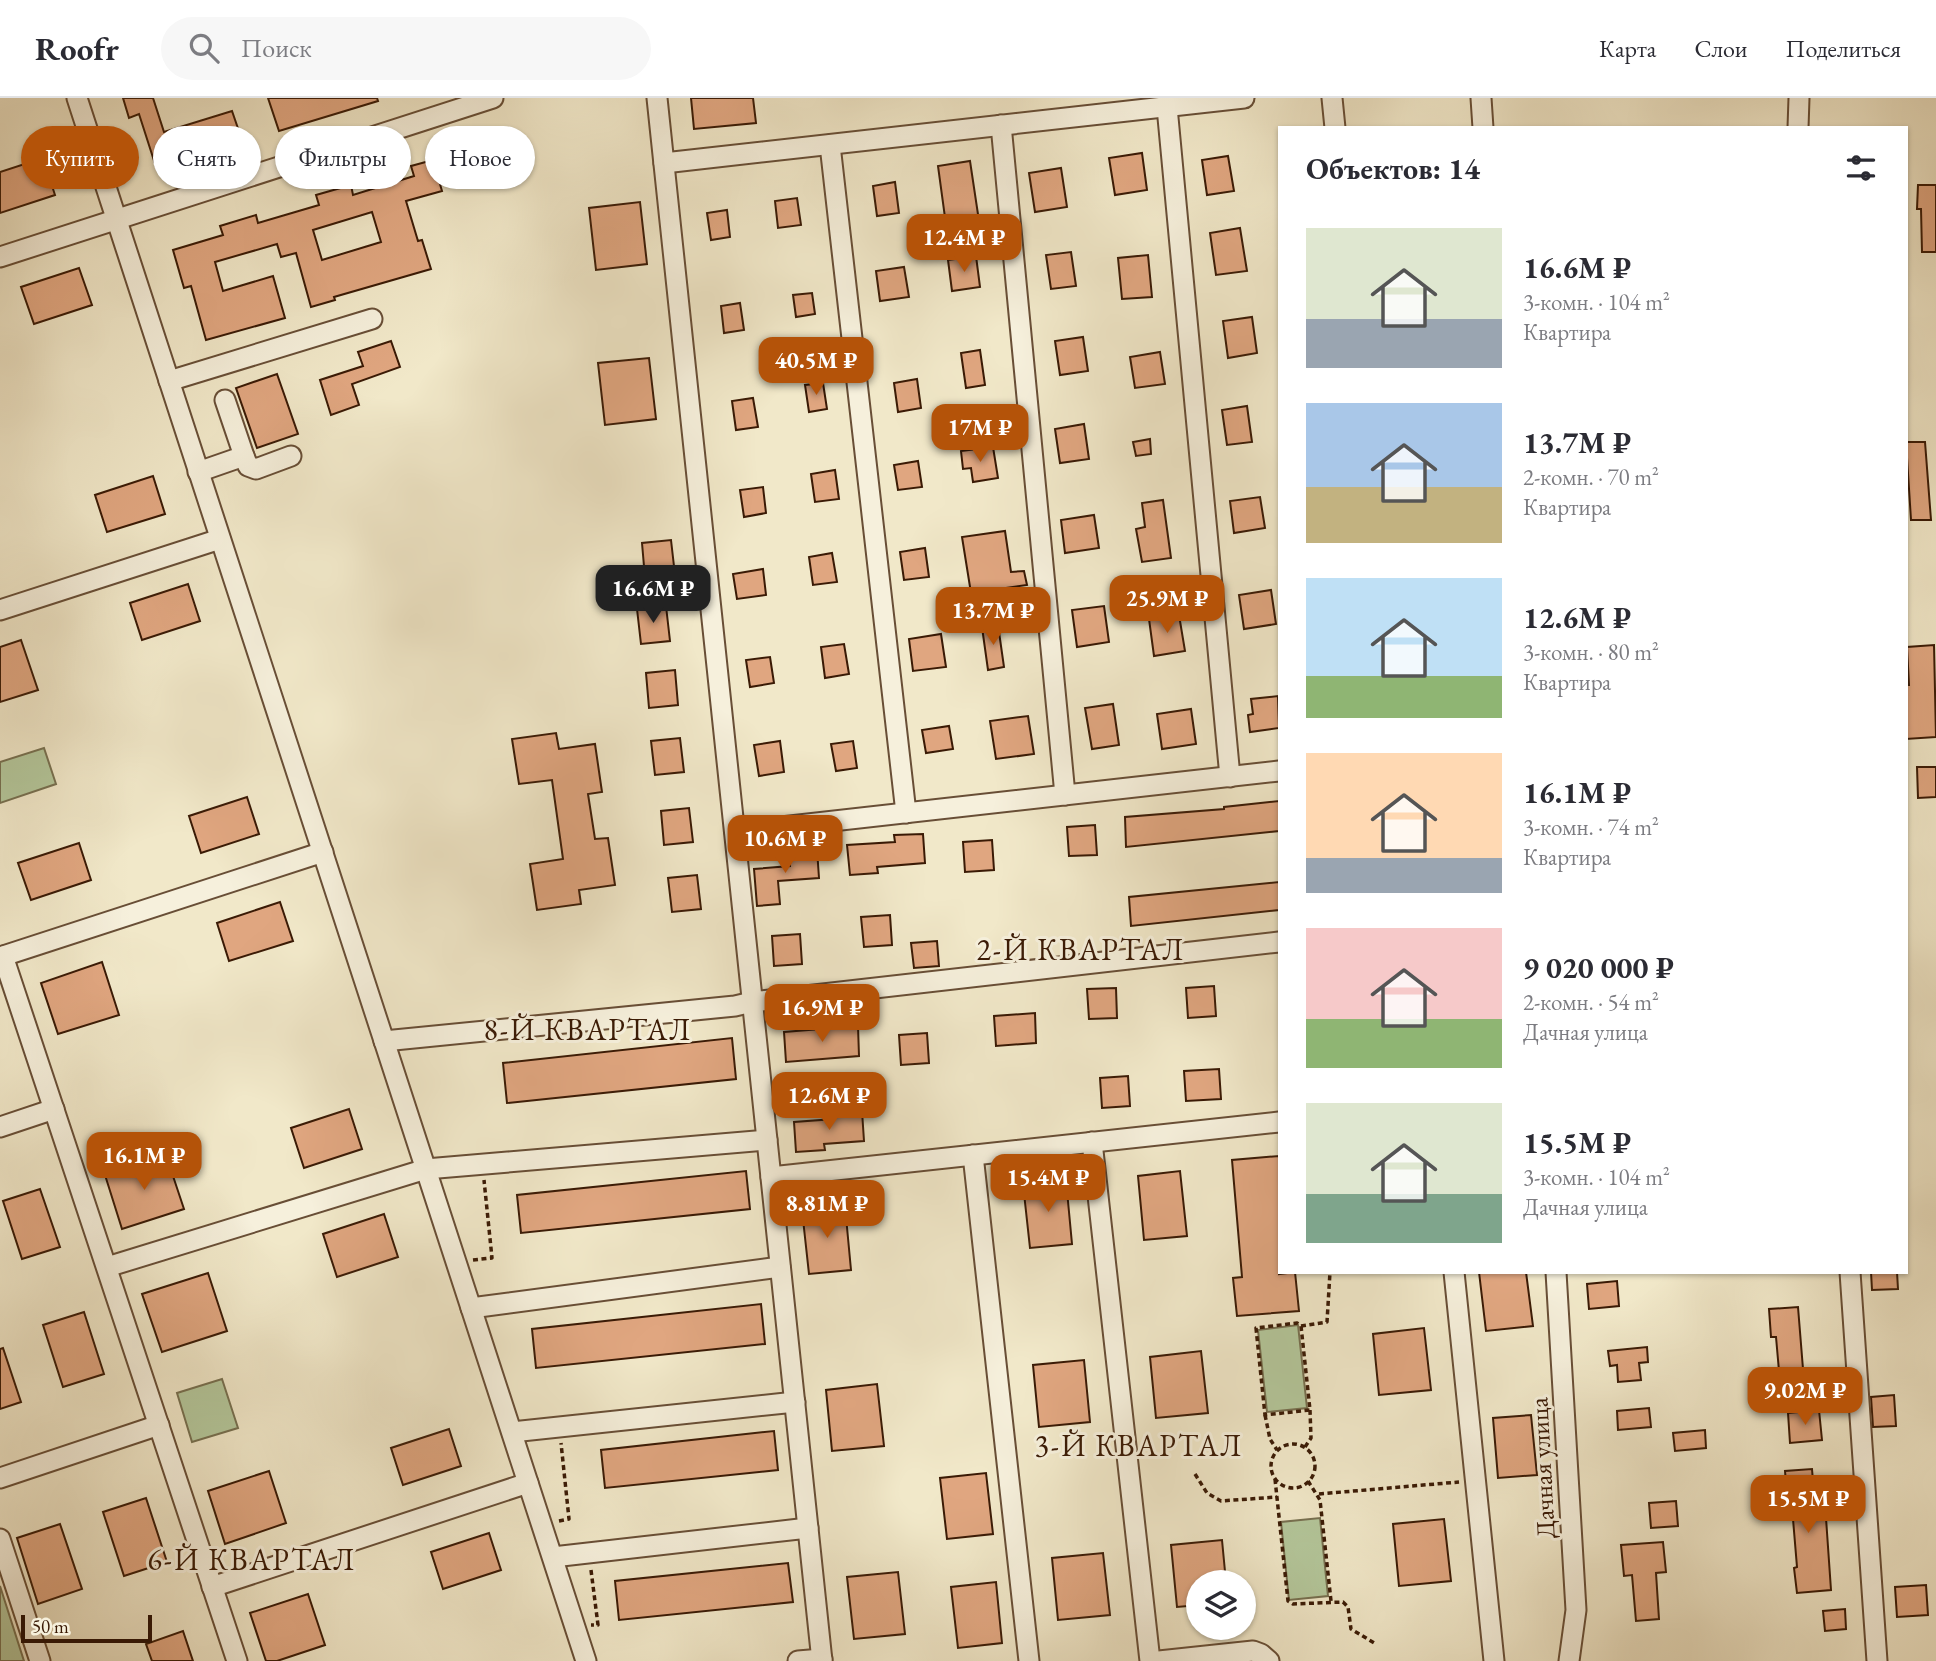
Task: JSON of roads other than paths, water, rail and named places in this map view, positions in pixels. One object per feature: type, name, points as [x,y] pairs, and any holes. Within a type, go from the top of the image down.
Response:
[{"type":"street","points":[[77,98],[586,1661]]},
{"type":"street","points":[[0,257],[492,98]]},
{"type":"street","points":[[657,98],[822,1660],[798,1661]]},
{"type":"street","points":[[664,163],[1244,98]]},
{"type":"street","points":[[1332,98],[1335,126]]},
{"type":"street","points":[[1481,98],[1483,126]]},
{"type":"street","points":[[1798,126],[1799,98]]},
{"type":"street","points":[[1167,107],[1230,777]]},
{"type":"street","points":[[1001,125],[1065,795]]},
{"type":"street","points":[[830,145],[906,813]]},
{"type":"street","points":[[169,381],[372,319]]},
{"type":"street","points":[[225,400],[248,466],[253,468],[291,456]]},
{"type":"street","points":[[198,472],[244,456]]},
{"type":"street","points":[[0,610],[220,539]]},
{"type":"street","points":[[734,832],[1278,771]]},
{"type":"street","points":[[237,1661],[2,956],[323,852]]},
{"type":"street","points":[[384,1041],[735,1006],[1278,942]]},
{"type":"street","points":[[0,1127],[54,1109]]},
{"type":"street","points":[[771,1177],[1278,1122]]},
{"type":"street","points":[[107,1268],[426,1169],[767,1140]]},
{"type":"street","points":[[1092,1142],[1150,1661]]},
{"type":"street","points":[[973,1155],[1029,1661]]},
{"type":"street","points":[[471,1308],[780,1267]]},
{"type":"street","points":[[1454,1274],[1494,1661]]},
{"type":"street","name":"Дачная улица","points":[[1556,1274],[1576,1610],[1569,1661]]},
{"type":"street","points":[[1850,1274],[1877,1661]]},
{"type":"street","points":[[512,1432],[795,1402]]},
{"type":"street","points":[[0,1478],[159,1425]]},
{"type":"street","points":[[212,1587],[528,1483]]},
{"type":"street","points":[[553,1557],[808,1528]]},
{"type":"street","points":[[0,1539],[40,1661]]},
{"type":"street","points":[[1159,1661],[1253,1651],[1269,1661]]},
{"type":"district","name":"2-Й КВАРТАЛ","points":[[1081,949]]},
{"type":"district","name":"8-Й КВАРТАЛ","points":[[588,1029]]},
{"type":"district","name":"3-Й КВАРТАЛ","points":[[1139,1445]]},
{"type":"district","name":"6-Й КВАРТАЛ","points":[[252,1559]]}]
